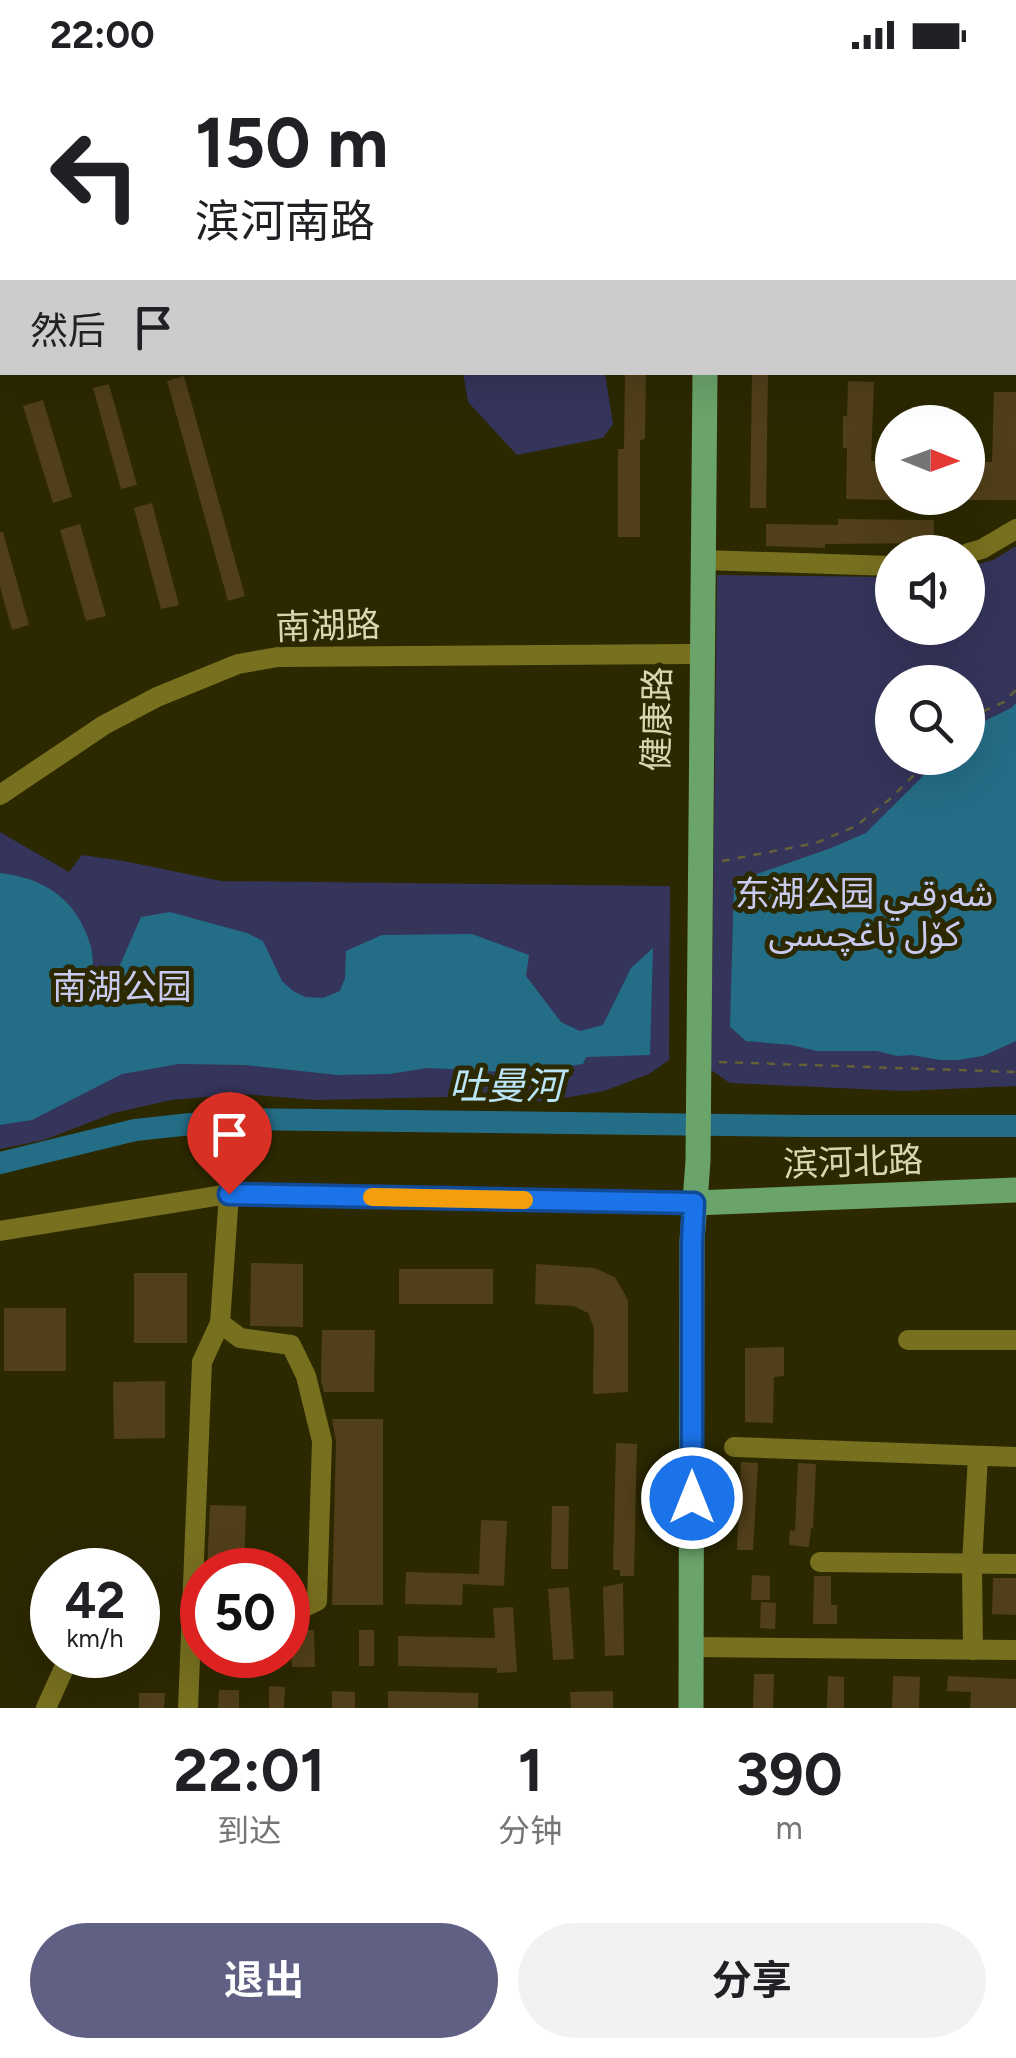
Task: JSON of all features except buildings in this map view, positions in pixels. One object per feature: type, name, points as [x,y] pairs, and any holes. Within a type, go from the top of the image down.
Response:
[{"type":"main road","name":"健康路","points":[[693,1065],[690,887],[694,375]]},
{"type":"main road","name":"健康路","points":[[693,1065],[700,866],[705,375]]},
{"type":"main road","points":[[679,1708],[693,1065]]},
{"type":"main road","name":"滨河北路","points":[[687,1203],[1016,1190]]},
{"type":"main road","points":[[687,1203],[692,1241],[691,1708]]},
{"type":"street","points":[[985,548],[1016,529]]},
{"type":"street","points":[[704,560],[875,565]]},
{"type":"street","name":"南湖路","points":[[2,791],[104,725],[157,697],[238,664],[278,658],[692,654]]},
{"type":"street","points":[[198,1548],[202,1362],[220,1323],[229,1194]]},
{"type":"street","points":[[0,1231],[229,1194],[687,1203]]},
{"type":"street","points":[[220,1323],[240,1338],[292,1345],[306,1376],[322,1441],[317,1601],[310,1604]]},
{"type":"street","points":[[908,1340],[1016,1340]]},
{"type":"street","points":[[734,1447],[1016,1457]]},
{"type":"street","points":[[973,1650],[972,1564],[978,1456]]},
{"type":"street","points":[[820,1562],[1016,1564]]},
{"type":"street","points":[[692,1647],[1016,1650]]},
{"type":"street","points":[[46,1708],[60,1678]]},
{"type":"street","points":[[188,1708],[191,1678]]},
{"type":"path","points":[[985,710],[1004,702],[1016,690]]},
{"type":"path","points":[[700,866],[816,843],[856,826],[914,775]]},
{"type":"path","points":[[693,1065],[1016,1072]]},
{"type":"green space","points":[[463,375],[605,375],[613,424],[603,438],[517,455],[468,402]]},
{"type":"green space","name":"东湖公园 شەرقىي كۆل باغچىسى","points":[[1016,546],[1016,1086],[904,1091],[730,1083],[711,1070],[717,575],[875,577],[875,645],[985,645],[985,562]]},
{"type":"green space","name":"南湖公园","points":[[0,832],[69,872],[82,855],[221,881],[670,886],[669,1060],[649,1074],[604,1091],[553,1100],[502,1104],[449,1097],[316,1100],[241,1094],[171,1100],[114,1113],[44,1140],[0,1149]]},
{"type":"water","points":[[1016,703],[1016,1041],[983,1056],[940,1060],[877,1051],[817,1051],[746,1041],[730,1027],[734,882],[866,833],[924,775],[985,775],[985,721]]},
{"type":"water","points":[[0,873],[45,886],[68,904],[78,916],[91,947],[94,978],[107,982],[116,974],[141,917],[170,912],[263,941],[282,981],[305,997],[323,998],[340,991],[345,978],[346,951],[382,935],[472,934],[529,955],[526,976],[561,1022],[580,1031],[603,1025],[631,968],[653,948],[650,1055],[586,1057],[583,1064],[522,1073],[428,1068],[338,1075],[245,1065],[179,1064],[122,1074],[32,1120],[0,1125]]},
{"type":"waterway","name":"吐曼河","points":[[0,1163],[135,1130],[238,1119],[1016,1126]]},
{"type":"slow traffic","points":[[372,1197],[524,1200]]},
{"type":"route","points":[[229,1194],[694,1203],[692,1498]]}]
